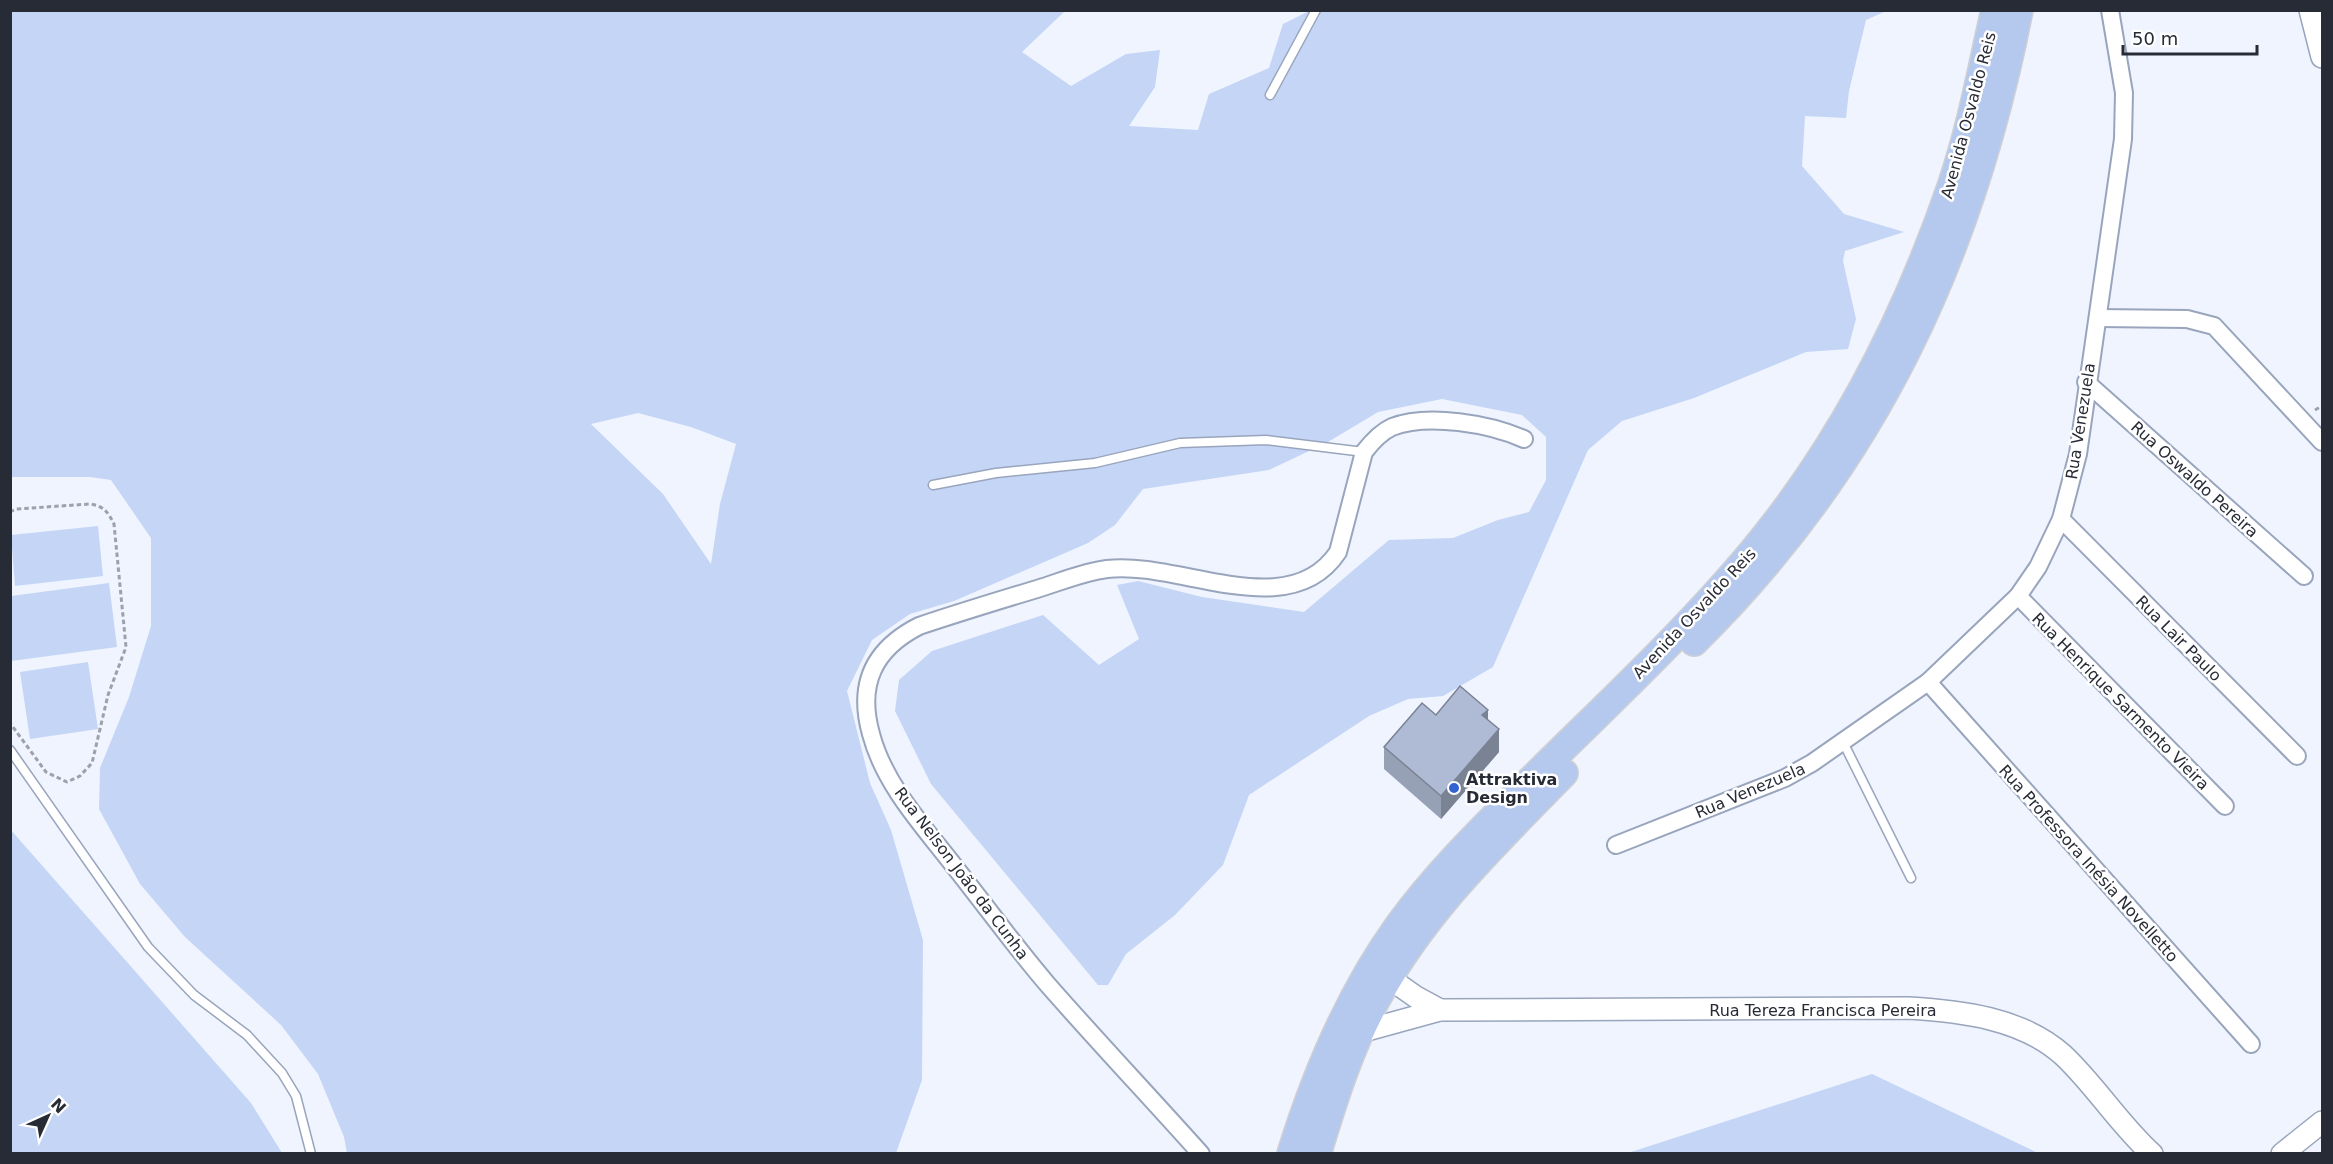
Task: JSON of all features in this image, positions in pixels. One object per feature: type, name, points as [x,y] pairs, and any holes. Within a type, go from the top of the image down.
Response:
[{"type":"main road","name":"Avenida Osvaldo Reis","points":[[1291,1154],[1322,1064],[1371,967],[1399,925],[1463,848],[1726,582],[1790,504],[1816,466],[1873,368],[1930,241],[1953,181],[1995,10]]},
{"type":"main road","name":"Avenida Osvaldo Reis","points":[[1317,1154],[1346,1064],[1360,1032],[1389,978],[1420,930],[1465,875],[1754,581],[1796,531],[1845,460],[1904,359],[1952,248],[1991,126],[2019,10]]},
{"type":"street","name":"Rua Venezuela","points":[[1616,846],[1785,778],[1843,742],[1928,682],[2018,596],[2042,560],[2061,519],[2078,454],[2086,382],[2098,318],[2125,113],[2121,71],[2110,10]]},
{"type":"street","points":[[2310,10],[2322,57]]},
{"type":"street","points":[[2098,318],[2187,319],[2214,326],[2322,442]]},
{"type":"street","name":"Rua Oswaldo Pereira","points":[[2086,382],[2304,576]]},
{"type":"street","points":[[1364,452],[1372,441],[1392,427],[1440,421],[1502,429],[1524,439]]},
{"type":"street","name":"Rua Nelson João da Cunha","points":[[1201,1154],[1047,984],[898,792],[871,734],[867,689],[873,666],[898,636],[919,626],[1081,575],[1131,567],[1240,587],[1262,588],[1292,585],[1314,577],[1329,565],[1338,552],[1364,452]]},
{"type":"street","name":"Rua Lair Paulo","points":[[2061,519],[2297,756]]},
{"type":"street","name":"Rua Henrique Sarmento Vieira","points":[[2018,596],[2225,806]]},
{"type":"street","name":"Rua Professora Inésia Novelletto","points":[[1928,682],[2251,1044]]},
{"type":"street","points":[[1389,978],[1440,1010]]},
{"type":"street","name":"Rua Tereza Francisca Pereira","points":[[1360,1032],[1440,1010],[1908,1008],[1964,1011],[1999,1021],[2061,1053],[2152,1154]]},
{"type":"street","points":[[2282,1154],[2322,1122]]},
{"type":"lane","points":[[1270,95],[1316,10]]},
{"type":"lane","points":[[933,485],[996,473],[1095,463],[1180,443],[1266,440],[1364,452]]},
{"type":"lane","points":[[1843,742],[1911,878]]},
{"type":"lane","points":[[10,750],[148,947],[194,995],[247,1035],[282,1073],[296,1096],[311,1154]]},
{"type":"path","points":[[10,512],[16,508],[90,504],[101,506],[109,514],[114,524],[126,647],[108,695],[92,763],[80,776],[68,782],[46,772],[10,723]]},
{"type":"shaded area","points":[[11,11],[1065,11],[1022,52],[1071,86],[1126,54],[1160,50],[1155,87],[1129,126],[1198,130],[1209,94],[1269,68],[1283,24],[1309,11],[1886,11],[1866,20],[1849,91],[1846,118],[1805,116],[1802,166],[1844,214],[1904,232],[1845,251],[1843,261],[1856,319],[1848,349],[1806,352],[1694,398],[1622,421],[1588,450],[1493,667],[1443,696],[1408,699],[1369,716],[1249,795],[1223,865],[1175,915],[1126,954],[1108,985],[1098,985],[931,784],[895,711],[899,680],[932,651],[1043,615],[1099,665],[1139,639],[1117,585],[1138,581],[1202,597],[1304,612],[1389,540],[1453,538],[1498,520],[1529,512],[1546,480],[1546,437],[1522,415],[1442,399],[1378,412],[1328,442],[1269,470],[1143,489],[1115,525],[1088,543],[954,601],[910,614],[872,640],[847,691],[870,783],[891,830],[923,940],[922,1080],[896,1153],[347,1153],[344,1137],[318,1074],[281,1025],[185,937],[140,884],[99,809],[100,768],[129,697],[151,626],[151,538],[111,480],[90,477],[11,477]],"holes":[[[638,413],[691,427],[736,444],[720,504],[711,564],[663,494],[591,424]]]},
{"type":"shaded area","points":[[98,526],[103,576],[15,586],[11,535]]},
{"type":"shaded area","points":[[109,583],[117,647],[11,661],[11,596]]},
{"type":"shaded area","points":[[88,662],[98,729],[30,739],[20,672]]},
{"type":"shaded area","points":[[10,829],[251,1103],[282,1153],[11,1153]]},
{"type":"shaded area","points":[[1872,1074],[2038,1153],[1628,1153]]},
{"type":"building","points":[[1460,686],[1488,710],[1482,715],[1499,729],[1441,796],[1384,747],[1422,703],[1436,715]]},
{"type":"place","name":"Attraktiva Design","points":[[1454,788]]}]
